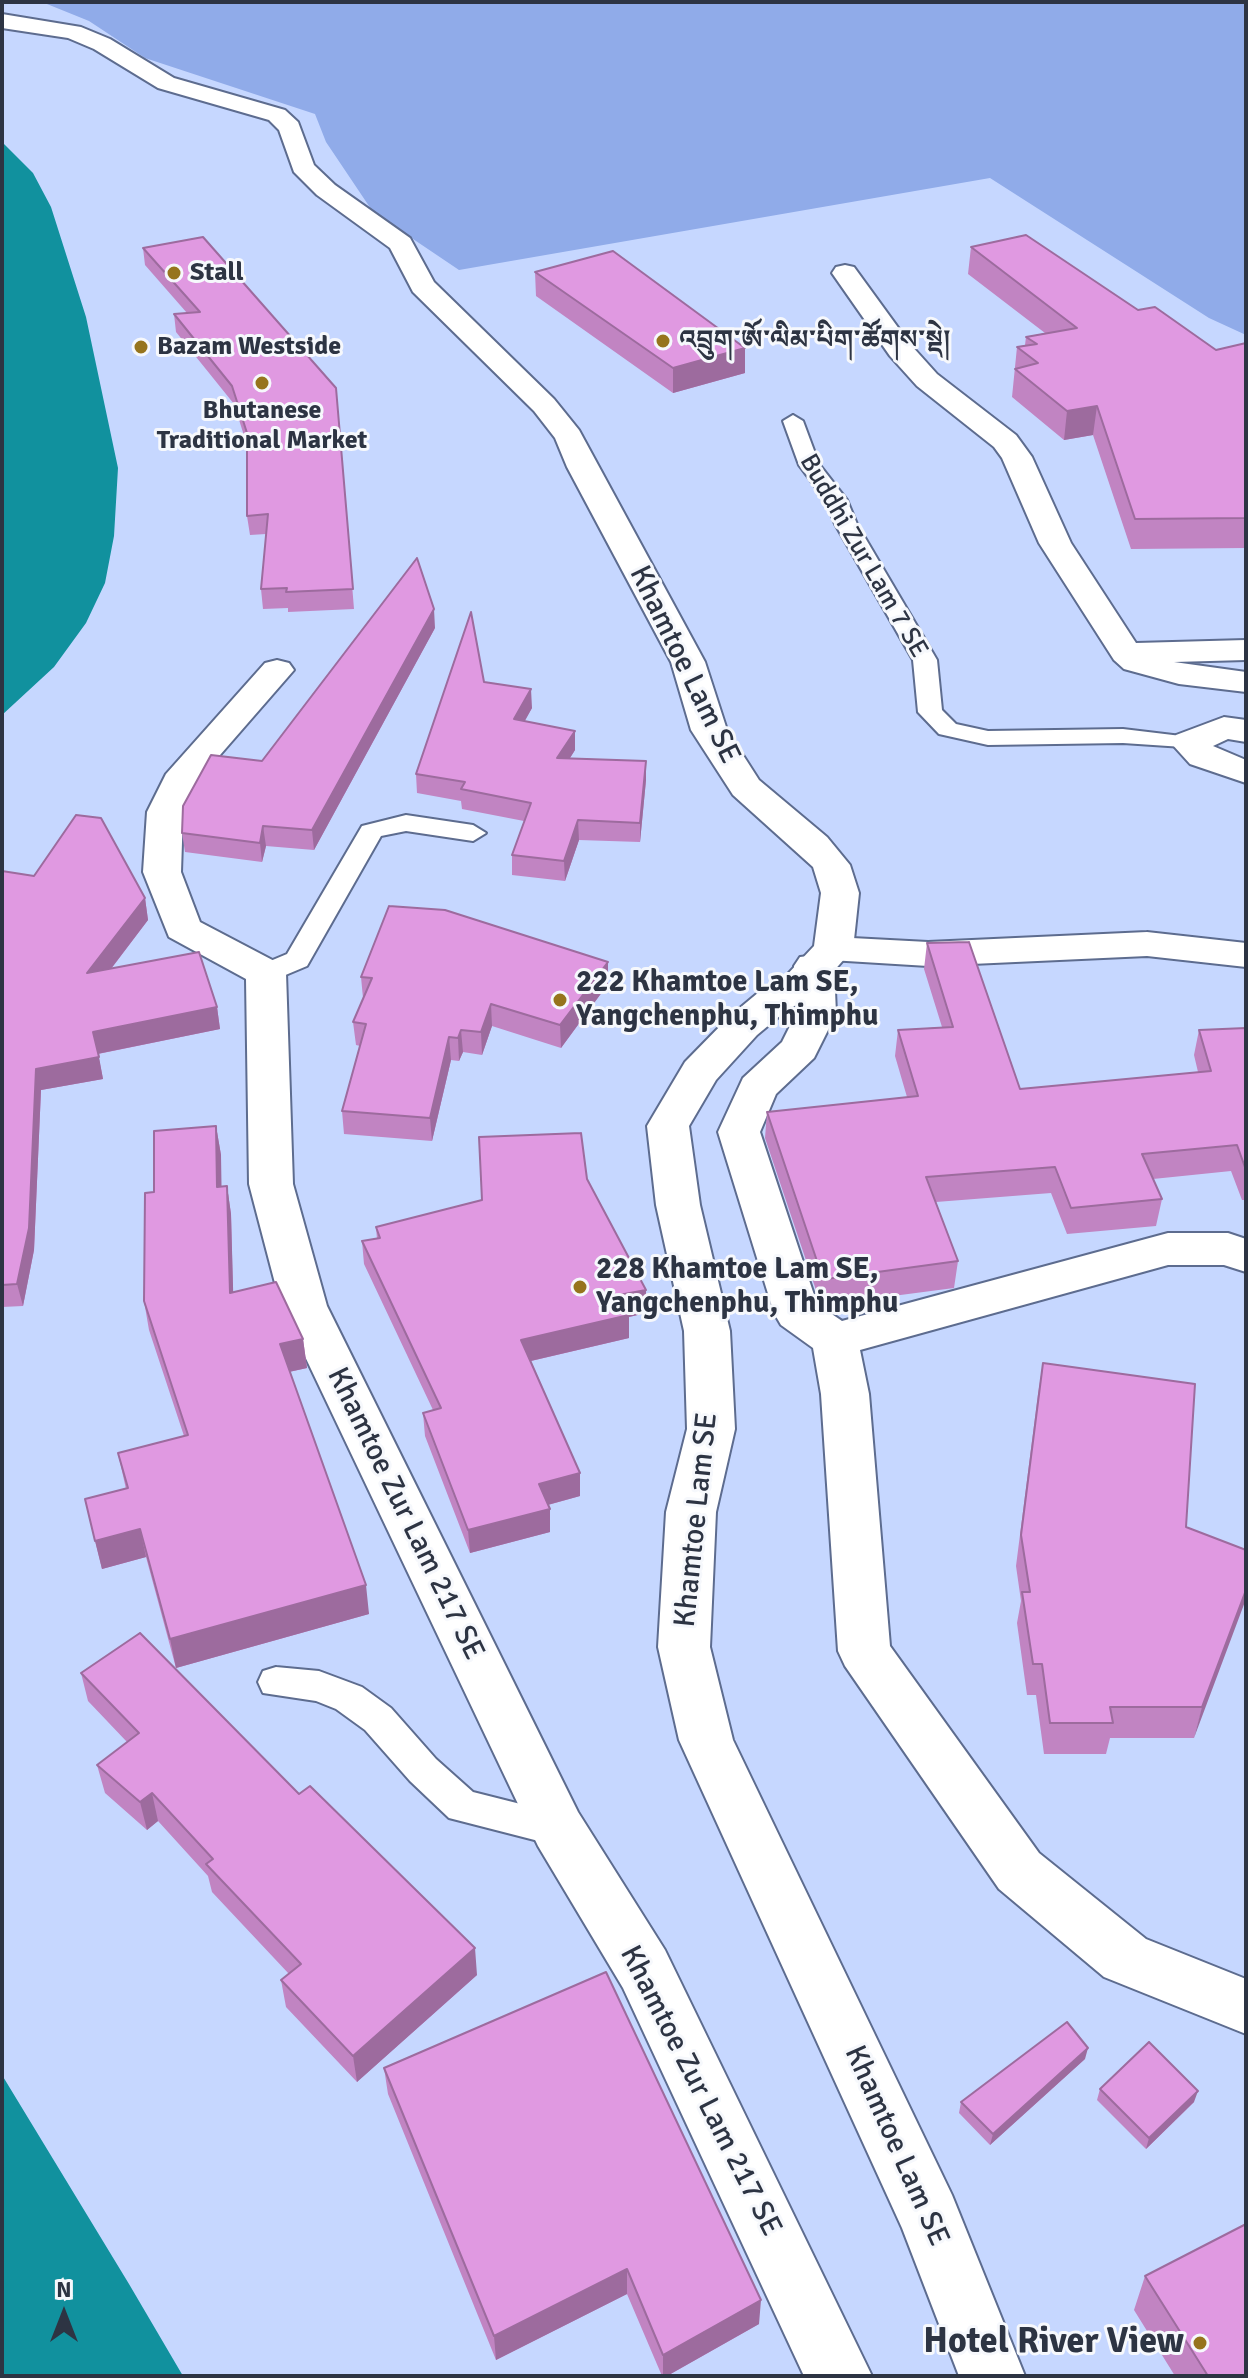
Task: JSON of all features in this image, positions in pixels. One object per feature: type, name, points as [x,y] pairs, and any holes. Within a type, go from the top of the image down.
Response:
[{"type":"street","name":"Khamtoe Lam SE","points":[[2,21],[73,32],[102,44],[166,83],[277,115],[290,127],[303,167],[326,190],[401,244],[422,286],[544,405],[569,436],[582,467],[688,662],[709,730],[746,787],[814,845],[831,865],[840,893],[824,957],[797,988],[773,1001],[743,1026],[700,1072],[668,1126],[678,1205],[707,1331],[711,1429],[691,1512],[684,1647],[706,1740],[930,2217],[992,2376]]},
{"type":"street","points":[[845,273],[900,350],[927,380],[1005,441],[1017,457],[1055,543],[1126,653],[1136,662],[1179,674],[1246,682]]},
{"type":"street","points":[[1126,653],[1246,650]]},
{"type":"street","points":[[266,973],[183,929],[162,872],[165,812],[184,774],[277,670]]},
{"type":"street","points":[[1246,731],[1224,728],[1189,743],[1203,756],[1246,772]]},
{"type":"street","points":[[1246,955],[1147,944],[824,957],[816,1014],[799,1049],[758,1088],[739,1132],[797,1313],[835,1340],[845,1394],[864,1651],[1019,1871],[1125,1958],[1246,2007]]},
{"type":"street","name":"Khamtoe Zur Lam 217 SE","points":[[266,973],[271,1184],[304,1306],[558,1829],[644,1969],[839,2376]]},
{"type":"street","points":[[835,1340],[1168,1249],[1228,1249],[1246,1256]]},
{"type":"lane","name":"Buddhi Zur Lam 7 SE","points":[[793,421],[809,465],[836,500],[846,524],[925,660],[930,712],[948,729],[988,738],[1123,736],[1189,743]]},
{"type":"lane","points":[[266,973],[297,960],[371,831],[406,823],[473,833]]},
{"type":"lane","points":[[276,1682],[319,1686],[349,1698],[378,1719],[423,1770],[462,1806],[558,1829]]},
{"type":"shaded area","points":[[42,2],[1246,2],[1246,335],[1209,318],[990,178],[459,270],[373,212],[326,142],[315,114],[145,58],[89,21]]},
{"type":"shaded area","points":[[2,142],[33,173],[51,207],[86,317],[118,468],[114,536],[105,583],[86,623],[54,667],[2,715]]},
{"type":"shaded area","points":[[2,2075],[129,2284],[183,2376],[2,2376]]},
{"type":"building","points":[[1026,235],[1138,310],[1155,307],[1216,350],[1246,343],[1246,518],[1135,519],[1097,406],[1067,411],[1015,369],[1038,363],[1017,347],[1037,344],[1026,337],[1077,328],[971,247]]},
{"type":"building","name":"Bhutanese Traditional Market","points":[[203,237],[336,388],[353,589],[286,592],[287,588],[261,589],[268,514],[247,516],[247,433],[232,386],[174,314],[200,312],[143,248]]},
{"type":"building","points":[[613,251],[745,348],[673,368],[535,272]]},
{"type":"building","points":[[417,558],[434,609],[312,830],[263,826],[260,843],[182,833],[183,806],[211,755],[262,761]]},
{"type":"building","points":[[471,612],[484,682],[531,689],[514,719],[575,731],[557,758],[646,761],[640,823],[578,820],[564,861],[512,855],[531,803],[461,789],[465,782],[416,774]]},
{"type":"building","points":[[76,815],[101,818],[145,898],[87,973],[199,952],[217,1007],[93,1032],[99,1057],[36,1069],[29,1228],[17,1284],[2,1285],[2,871],[34,876]]},
{"type":"building","points":[[389,906],[445,910],[608,962],[560,1025],[491,1004],[481,1032],[461,1030],[458,1038],[449,1037],[430,1118],[342,1111],[366,1024],[353,1022],[372,978],[361,977]]},
{"type":"building","points":[[969,942],[1020,1089],[1211,1071],[1199,1030],[1246,1028],[1246,1170],[1237,1145],[1142,1154],[1162,1199],[1071,1208],[1055,1167],[926,1177],[958,1261],[826,1279],[822,1276],[767,1112],[918,1096],[898,1030],[953,1027],[927,943]]},
{"type":"building","points":[[216,1126],[217,1187],[227,1186],[230,1293],[276,1282],[303,1339],[280,1344],[366,1585],[170,1639],[140,1529],[95,1541],[85,1499],[128,1488],[118,1453],[188,1435],[144,1301],[145,1193],[154,1192],[154,1131]]},
{"type":"building","points":[[581,1133],[587,1179],[646,1290],[619,1295],[629,1315],[521,1340],[580,1473],[539,1484],[550,1509],[468,1530],[423,1413],[441,1408],[362,1241],[380,1238],[376,1227],[482,1200],[479,1137]]},
{"type":"building","points":[[1043,1363],[1195,1384],[1186,1527],[1246,1550],[1246,1590],[1202,1707],[1110,1707],[1113,1723],[1050,1723],[1042,1664],[1033,1664],[1022,1592],[1030,1592],[1021,1535]]},
{"type":"building","points":[[140,1633],[299,1794],[310,1786],[475,1948],[353,2056],[281,1980],[301,1964],[206,1864],[213,1859],[152,1793],[140,1802],[97,1765],[139,1733],[81,1673]]},
{"type":"building","points":[[606,1972],[761,2300],[663,2355],[627,2269],[494,2336],[384,2068]]},
{"type":"building","points":[[1067,2022],[1088,2048],[993,2134],[961,2102]]},
{"type":"building","points":[[1149,2042],[1198,2091],[1149,2138],[1100,2089]]},
{"type":"building","name":"Hotel River View","points":[[1246,2224],[1246,2376],[1208,2376],[1145,2276]]},
{"type":"place","name":"Stall","points":[[174,273]]},
{"type":"place","name":"འབྲུག་ཨོ་ལིམ་པིག་ཚོགས་སྡེ།","points":[[663,341]]},
{"type":"place","name":"Bazam Westside","points":[[141,347]]},
{"type":"place","name":"Bhutanese Traditional Market","points":[[262,383]]},
{"type":"place","name":"222 Khamtoe Lam SE, Yangchenphu, Thimphu","points":[[560,1000]]},
{"type":"place","name":"228 Khamtoe Lam SE, Yangchenphu, Thimphu","points":[[580,1287]]},
{"type":"place","name":"Hotel River View","points":[[1200,2343]]}]
